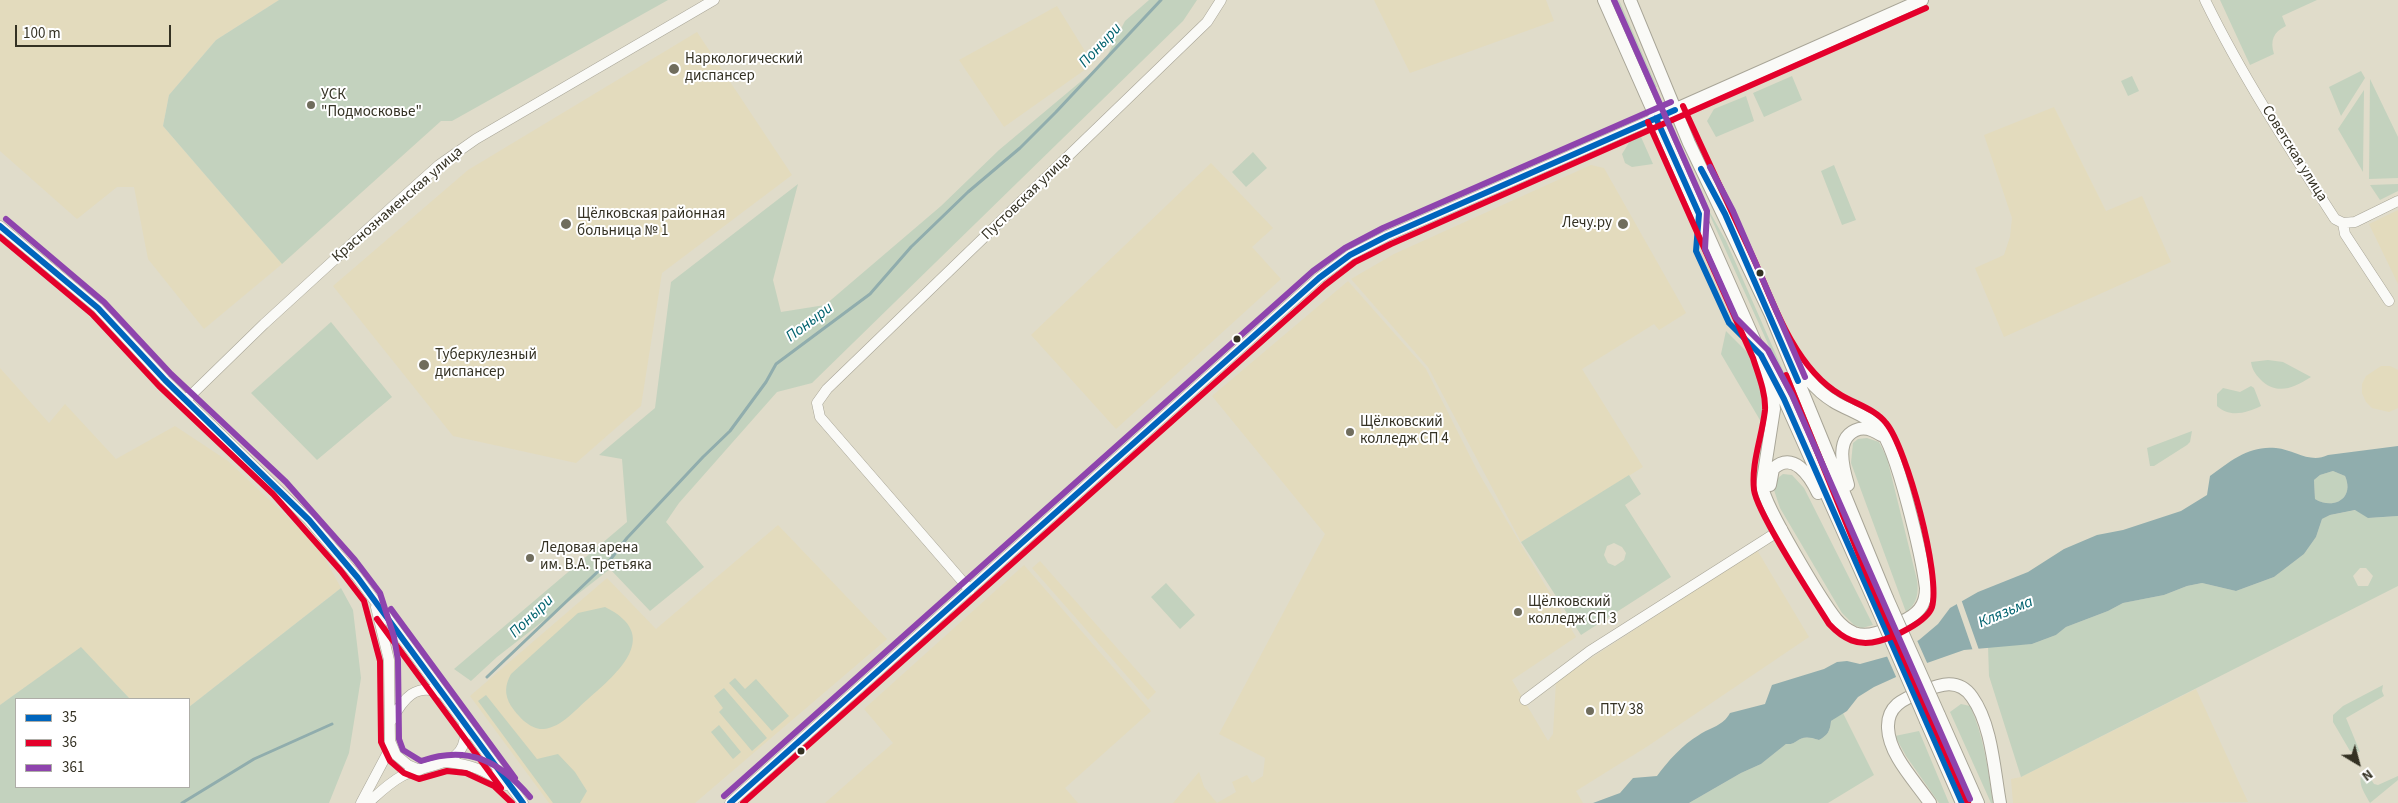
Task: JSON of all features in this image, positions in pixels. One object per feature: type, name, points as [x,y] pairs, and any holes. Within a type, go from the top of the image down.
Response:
[{"type":"main road","points":[[1604,0],[1875,603],[1962,803]]},
{"type":"main road","points":[[1630,0],[1669,91],[1675,110],[1783,344],[1876,573],[1978,803]]},
{"type":"main road","points":[[1656,118],[1922,0]]},
{"type":"main road","points":[[1762,355],[1772,392],[1774,409],[1762,486],[1764,496],[1782,529],[1825,602],[1845,628],[1854,633],[1870,635],[1915,615],[1923,605],[1926,596],[1925,578],[1898,471],[1888,441],[1874,423],[1831,400],[1819,390],[1808,379],[1783,344]]},
{"type":"main road","points":[[1876,573],[1844,471],[1842,453],[1847,438],[1859,429],[1877,432],[1888,441]]},
{"type":"main road","points":[[1774,515],[1769,480],[1773,469],[1783,462],[1796,464],[1814,484],[1864,580]]},
{"type":"main road","points":[[1930,803],[1893,747],[1888,734],[1888,719],[1893,708],[1903,700],[1947,683],[1964,689],[1978,708],[1986,733],[2000,803]]},
{"type":"street","name":"Краснознаменская улица","points":[[186,400],[277,311],[439,166],[476,139],[714,0]]},
{"type":"street","name":"Пустовская улица","points":[[970,590],[820,417],[817,403],[827,389],[1207,22],[1221,0]]},
{"type":"street","name":"Советская улица","points":[[2205,0],[2235,58],[2281,135],[2335,219],[2343,223],[2345,234],[2389,301]]},
{"type":"street","points":[[730,803],[1318,278],[1350,255],[1396,232],[1656,118]]},
{"type":"street","points":[[2343,223],[2355,222],[2398,201]]},
{"type":"street","points":[[0,226],[86,296],[186,400],[303,513],[348,565],[523,803]]},
{"type":"street","points":[[1525,700],[1590,651],[1782,529]]},
{"type":"street","points":[[361,803],[386,754],[390,741],[389,660],[380,618],[372,597]]},
{"type":"street","points":[[390,722],[409,696],[431,689],[447,699]]},
{"type":"street","points":[[368,803],[402,776],[445,762],[456,755],[464,747],[466,735],[463,721]]},
{"type":"street","points":[[390,741],[396,755],[408,765],[420,770]]},
{"type":"street","points":[[445,762],[463,763],[488,771],[514,792]]},
{"type":"shaded area","points":[[0,0],[279,0],[216,40],[169,95],[163,126],[282,264],[204,329],[148,259],[134,187],[117,187],[77,219],[0,151]]},
{"type":"shaded area","points":[[1374,0],[1546,0],[1554,21],[1410,73]]},
{"type":"shaded area","points":[[1057,6],[1093,64],[1004,127],[959,60]]},
{"type":"shaded area","name":"Щёлковская районная больница № 1","points":[[697,32],[792,175],[662,273],[641,406],[576,463],[453,436],[333,286],[468,170]]},
{"type":"shaded area","points":[[2054,107],[2106,211],[2142,196],[2171,262],[2004,337],[1975,268],[2004,255],[2010,237],[2012,218],[1984,135]]},
{"type":"shaded area","points":[[1211,163],[1273,228],[1252,247],[1281,279],[1116,429],[1031,335]]},
{"type":"shaded area","points":[[1591,165],[1604,168],[1686,313],[1659,330],[1654,324],[1582,369],[1643,467],[1521,542],[1428,367],[1351,279],[1394,254]]},
{"type":"shaded area","points":[[2398,210],[2398,284],[2369,224]]},
{"type":"shaded area","points":[[1348,281],[1426,369],[1478,472],[1576,637],[1512,680],[1548,741],[1553,734],[1556,681],[1757,550],[1809,637],[1648,746],[1576,791],[1583,803],[1217,803],[1236,792],[1232,782],[1247,775],[1252,783],[1263,776],[1265,758],[1219,734],[1325,534],[1212,396]]},
{"type":"shaded area","points":[[2381,366],[2390,366],[2398,370],[2398,408],[2389,412],[2372,408],[2366,402],[2362,393],[2362,384],[2366,376]]},
{"type":"shaded area","points":[[0,368],[49,423],[65,404],[116,459],[175,426],[228,461],[318,546],[341,588],[190,706],[190,698],[129,698],[81,648],[0,705]]},
{"type":"shaded area","points":[[778,525],[887,639],[695,803],[549,803],[470,696],[607,578],[656,629]]},
{"type":"shaded area","points":[[1040,561],[1156,692],[1148,700],[1032,568]]},
{"type":"shaded area","points":[[1024,565],[1151,711],[1065,788],[1078,803],[825,803],[893,743],[864,709]]},
{"type":"shaded area","points":[[2196,689],[2248,802],[2013,803],[2011,779],[2021,777]]},
{"type":"shaded area","points":[[1199,772],[1204,787],[1217,803],[1173,803]]},
{"type":"green space","points":[[279,0],[668,0],[452,121],[441,121],[282,264],[163,126],[169,95],[216,40]]},
{"type":"green space","points":[[1149,0],[1197,0],[1183,21],[812,383],[777,392],[679,503],[666,522],[704,567],[650,611],[610,569],[497,657],[471,681],[454,669],[627,522],[622,459],[599,455],[655,408],[671,282],[798,184],[773,280],[781,312],[825,305],[941,206],[999,150],[1104,62],[1125,21]]},
{"type":"green space","points":[[1619,0],[1657,87],[1654,88],[1615,2]]},
{"type":"green space","points":[[2220,0],[2317,0],[2282,16],[2286,26],[2275,34],[2272,45],[2274,54],[2250,65]]},
{"type":"green space","points":[[2361,71],[2365,78],[2341,116],[2329,87]]},
{"type":"green space","points":[[1792,76],[1802,100],[1764,117],[1753,93]]},
{"type":"green space","points":[[2132,76],[2139,91],[2128,96],[2121,81]]},
{"type":"green space","points":[[2370,79],[2398,137],[2398,178],[2369,179]]},
{"type":"green space","points":[[2364,90],[2363,172],[2338,129]]},
{"type":"green space","points":[[1746,96],[1754,121],[1716,137],[1707,121],[1714,109]]},
{"type":"green space","points":[[1641,137],[1653,164],[1632,167],[1625,163],[1622,154],[1630,141]]},
{"type":"green space","points":[[1253,152],[1267,168],[1246,187],[1232,172]]},
{"type":"green space","points":[[1834,165],[1856,220],[1842,225],[1821,171]]},
{"type":"green space","points":[[2398,184],[2398,191],[2380,200],[2370,185]]},
{"type":"green space","points":[[1703,200],[1726,241],[1821,457],[1819,457]]},
{"type":"green space","points":[[331,322],[392,397],[317,460],[251,393]]},
{"type":"green space","points":[[1726,331],[1750,355],[1767,397],[1769,407],[1767,432],[1721,354]]},
{"type":"green space","points":[[2268,360],[2283,362],[2311,377],[2292,387],[2279,389],[2272,387],[2258,377],[2251,362]]},
{"type":"green space","points":[[2251,386],[2254,388],[2261,406],[2250,411],[2233,413],[2222,410],[2217,406],[2217,394],[2223,388],[2240,392]]},
{"type":"green space","points":[[2192,431],[2190,442],[2187,445],[2154,466],[2150,466],[2147,448]]},
{"type":"green space","points":[[1867,438],[1879,442],[1887,458],[1917,580],[1916,598],[1913,605],[1906,612],[1851,463],[1853,443],[1858,439]]},
{"type":"green space","points":[[2333,471],[2345,476],[2347,491],[2345,496],[2335,503],[2322,502],[2315,499],[2314,480],[2320,475]]},
{"type":"green space","points":[[1783,474],[1792,475],[1804,488],[1873,625],[1862,628],[1854,625],[1842,613],[1780,508],[1773,482]]},
{"type":"green space","points":[[1629,475],[1641,494],[1625,505],[1671,577],[1581,635],[1521,542]],"holes":[[[1614,543],[1622,547],[1626,553],[1624,560],[1615,566],[1608,563],[1604,555],[1607,546]]]},
{"type":"green space","points":[[2356,510],[2369,518],[2398,516],[2398,586],[2021,777],[1989,676],[1988,646],[2032,644],[2056,635],[2066,627],[2108,611],[2123,603],[2164,595],[2187,586],[2202,583],[2236,591],[2274,577],[2304,554],[2316,537],[2322,519],[2330,515]],"holes":[[[2360,568],[2366,568],[2373,576],[2368,586],[2358,586],[2353,576]]]},
{"type":"green space","points":[[1166,583],[1195,615],[1180,629],[1151,597]]},
{"type":"green space","points":[[341,588],[353,610],[361,678],[349,753],[329,803],[0,803],[0,705],[81,647],[129,698],[15,698],[15,788],[190,788],[190,706]]},
{"type":"green space","points":[[605,607],[622,618],[631,629],[633,641],[630,653],[612,677],[563,721],[551,728],[544,729],[529,725],[514,710],[507,697],[507,682],[511,674],[578,613]]},
{"type":"green space","points":[[735,678],[745,689],[756,679],[789,716],[772,731],[729,683]]},
{"type":"green space","points":[[2383,685],[2382,691],[2384,696],[2346,718],[2360,752],[2350,751],[2333,722],[2333,715],[2343,706]]},
{"type":"green space","points":[[724,688],[767,738],[752,751],[719,712],[723,708],[714,696]]},
{"type":"green space","points":[[486,695],[537,759],[558,754],[575,772],[587,791],[580,803],[553,803],[478,701]]},
{"type":"green space","points":[[1961,704],[1970,706],[1979,729],[1993,803],[1991,803],[1950,712]]},
{"type":"green space","points":[[1843,713],[1874,775],[1828,803],[1689,803],[1741,773],[1761,764],[1786,744],[1794,743],[1807,737],[1819,740],[1828,732],[1831,721]]},
{"type":"green space","points":[[719,725],[741,752],[733,759],[711,732]]},
{"type":"green space","points":[[1919,731],[1949,803],[1939,803],[1906,756],[1895,736]]},
{"type":"green space","points":[[2365,770],[2374,784],[2378,785],[2398,776],[2398,780],[2370,803],[2361,782],[2362,774]]},
{"type":"water","name":"Клязьма","points":[[2398,446],[2398,516],[2368,518],[2355,510],[2330,515],[2322,519],[2316,537],[2304,554],[2274,577],[2236,591],[2202,583],[2187,586],[2164,595],[2123,603],[2108,611],[2066,627],[2056,635],[2032,644],[1964,650],[1927,663],[1874,687],[1858,697],[1847,711],[1831,721],[1828,732],[1819,740],[1807,737],[1791,744],[1786,744],[1761,764],[1741,773],[1689,803],[1593,803],[1620,793],[1633,778],[1657,776],[1681,748],[1703,732],[1720,724],[1730,713],[1765,704],[1772,685],[1824,669],[1837,662],[1847,661],[1860,664],[1889,656],[1919,640],[1938,624],[1950,608],[1978,592],[2028,572],[2064,549],[2097,535],[2123,530],[2181,511],[2207,495],[2210,476],[2241,455],[2258,449],[2276,448],[2315,458]],"holes":[[[2333,471],[2345,476],[2347,491],[2340,500],[2335,503],[2329,503],[2315,499],[2314,480],[2320,475]]]},
{"type":"pier","points":[[1961,599],[1979,650],[1973,651],[1956,602]]},
{"type":"pier","points":[[1916,638],[1928,665],[1897,679],[1886,654]]},
{"type":"waterway","name":"Поныри","points":[[487,677],[610,560],[627,538],[730,431],[766,382],[776,364],[870,294],[911,247],[968,192],[1020,148],[1056,112],[1161,0]]},
{"type":"waterway","name":"Поныри","points":[[182,803],[254,759],[332,724]]},
{"type":"transit line","name":"361","points":[[1614,0],[1707,211],[1705,249],[1736,318],[1768,350],[1792,395],[1970,799]]},
{"type":"transit line","name":"36","points":[[743,803],[1325,285],[1355,262],[1391,244],[1926,8]]},
{"type":"transit line","name":"361","points":[[724,796],[1313,271],[1345,248],[1383,228],[1671,102]]},
{"type":"transit line","name":"36","points":[[1648,122],[1753,358],[1761,384],[1765,410],[1753,480],[1757,501],[1799,577],[1834,629],[1845,638],[1864,643],[1871,643],[1893,636],[1917,623],[1929,613],[1932,607],[1933,591],[1932,569],[1927,542],[1912,484],[1903,458],[1894,437],[1882,418],[1833,390],[1813,371],[1796,348],[1777,312],[1683,106]]},
{"type":"transit line","name":"35","points":[[730,803],[1319,278],[1350,255],[1387,236],[1675,110]]},
{"type":"transit line","name":"35","points":[[1656,118],[1699,214],[1696,251],[1729,323],[1761,355],[1784,399],[1962,803]]},
{"type":"transit line","name":"361","points":[[1710,167],[1733,211],[1805,377]]},
{"type":"transit line","name":"35","points":[[1701,169],[1725,214],[1798,381]]},
{"type":"transit line","name":"361","points":[[6,219],[104,302],[171,374],[286,482],[355,560],[380,593],[394,637],[398,660],[399,739],[403,750],[421,761],[438,756],[453,755],[481,759],[494,765],[506,774],[530,797]]},
{"type":"transit line","name":"35","points":[[0,226],[98,308],[165,380],[309,520],[358,578],[523,803]]},
{"type":"transit line","name":"36","points":[[0,237],[92,314],[159,386],[273,494],[341,571],[364,601],[380,661],[381,742],[390,761],[404,773],[419,779],[447,771],[466,773],[494,786],[512,803]]},
{"type":"transit line","name":"36","points":[[1786,375],[1868,577],[1968,803]]},
{"type":"transit line","name":"361","points":[[391,609],[515,778]]},
{"type":"transit line","name":"36","points":[[377,619],[501,788]]},
{"type":"place","name":"Наркологический диспансер","points":[[674,69]]},
{"type":"place","name":"УСК \"Подмосковье\"","points":[[311,105]]},
{"type":"place","name":"Щёлковская районная больница № 1","points":[[566,224]]},
{"type":"place","name":"Лечу.ру","points":[[1623,224]]},
{"type":"place","name":"Туберкулезный диспансер","points":[[424,365]]},
{"type":"place","name":"Щёлковский колледж СП 4","points":[[1350,432]]},
{"type":"place","name":"Ледовая арена им. В.А. Третьяка","points":[[530,558]]},
{"type":"place","name":"Щёлковский колледж СП 3","points":[[1518,612]]},
{"type":"place","name":"ПТУ 38","points":[[1590,711]]}]
